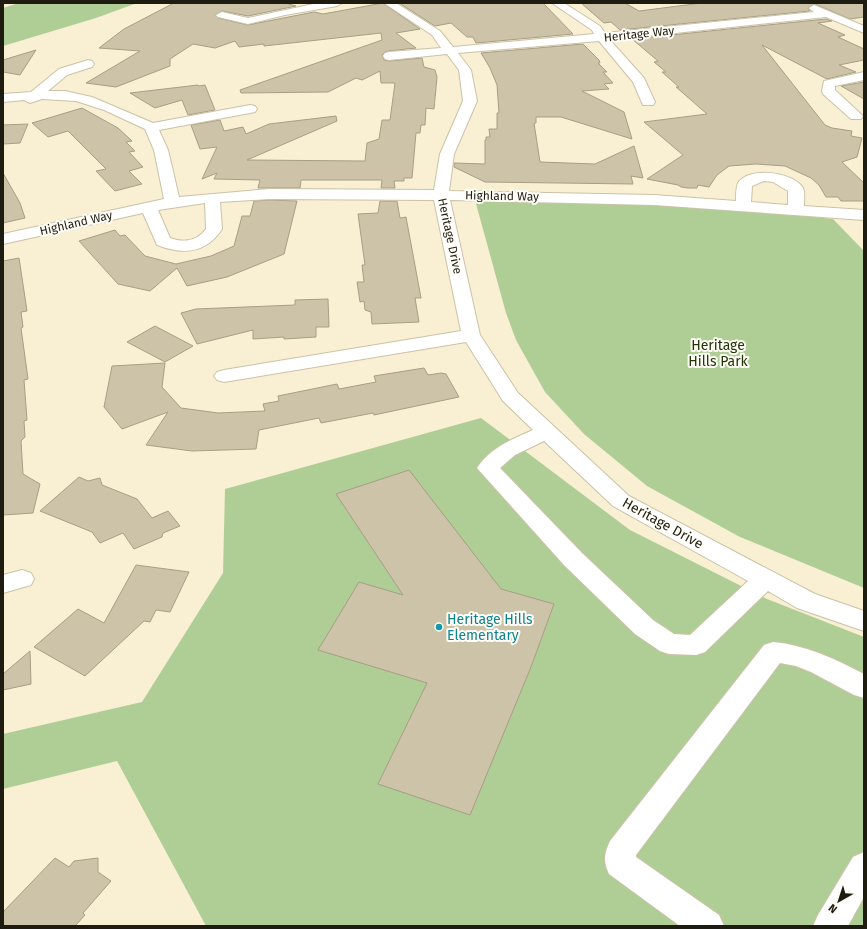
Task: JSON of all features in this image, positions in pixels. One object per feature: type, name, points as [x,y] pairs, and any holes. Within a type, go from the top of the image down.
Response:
[{"type":"street","points":[[222,14],[248,21],[286,12],[337,3]]},
{"type":"street","name":"Heritage Drive","points":[[389,3],[436,33],[465,70],[470,101],[447,154],[440,195],[471,335],[510,397],[621,501],[806,601],[864,621]]},
{"type":"street","points":[[557,3],[596,28],[639,81],[648,102]]},
{"type":"street","points":[[804,3],[864,30]]},
{"type":"street","name":"Heritage Way","points":[[450,51],[827,14]]},
{"type":"street","points":[[389,56],[450,51]]},
{"type":"street","points":[[21,110],[32,96],[63,72],[88,64]]},
{"type":"street","points":[[856,116],[828,91],[830,84],[864,76]]},
{"type":"street","points":[[3,98],[65,95],[87,100],[112,109],[151,127],[250,109]]},
{"type":"street","points":[[151,127],[160,150],[172,202]]},
{"type":"street","points":[[743,206],[746,184],[752,179],[762,177],[777,178],[789,183],[796,189],[796,210]]},
{"type":"street","name":"Highland Way","points":[[3,239],[172,202],[269,194],[440,195],[654,200],[864,215]]},
{"type":"street","points":[[149,208],[163,241],[174,246],[188,246],[206,240],[214,229],[212,198]]},
{"type":"street","points":[[224,376],[471,335]]},
{"type":"street","points":[[547,432],[514,446],[496,459],[488,468],[573,559],[644,627],[663,640],[669,644],[696,644],[765,579]]},
{"type":"street","points":[[707,926],[620,864],[621,851],[773,652],[788,652],[804,657],[864,687]]},
{"type":"street","points":[[830,926],[864,867]]},
{"type":"green space","points":[[19,3],[137,3],[96,18],[3,46],[3,8]]},
{"type":"green space","name":"Heritage Hills Park","points":[[475,200],[728,207],[833,219],[864,251],[864,588],[740,537],[647,486],[584,434],[545,392],[516,340],[506,313]]},
{"type":"green space","points":[[481,418],[630,530],[767,599],[864,637],[864,926],[206,926],[117,761],[3,789],[3,734],[142,702],[223,573],[225,489]]},
{"type":"building","points":[[174,3],[285,3],[296,6],[248,16],[222,11],[215,15],[218,18],[248,25],[314,12],[323,14],[383,3],[420,29],[396,33],[416,48],[389,51],[382,55],[384,60],[389,61],[422,58],[424,67],[435,70],[437,77],[434,109],[426,108],[425,125],[421,125],[420,133],[416,133],[412,178],[404,178],[404,181],[394,181],[395,188],[381,188],[382,180],[301,180],[300,188],[258,188],[260,180],[214,179],[217,173],[202,179],[217,147],[200,149],[191,125],[220,120],[224,131],[243,127],[246,134],[269,124],[336,116],[337,121],[247,160],[365,161],[367,143],[379,139],[382,120],[390,120],[395,83],[381,83],[380,71],[362,80],[356,78],[328,92],[241,93],[240,90],[382,40],[381,33],[264,46],[264,44],[239,47],[235,41],[215,48],[193,44],[170,59],[170,66],[116,87],[86,83],[140,51],[99,48],[124,29]]},
{"type":"building","points":[[399,3],[543,3],[573,34],[476,43],[473,37],[467,37],[451,23],[435,26]]},
{"type":"building","points":[[581,3],[625,3],[639,11],[702,3],[864,3],[864,17],[850,19],[815,4],[808,8],[810,11],[620,30],[611,22],[604,23]]},
{"type":"building","points":[[826,19],[832,21],[818,23],[845,35],[838,37],[864,49],[864,60],[839,65],[856,72],[827,79],[762,45],[825,125],[832,128],[852,131],[851,136],[862,138],[857,157],[842,162],[864,183],[864,201],[841,201],[838,197],[826,197],[819,185],[811,178],[785,166],[756,164],[729,166],[717,175],[709,187],[698,185],[697,188],[688,188],[647,179],[683,155],[644,122],[707,114],[676,87],[679,87],[662,72],[666,72],[654,62],[658,61],[632,39]]},
{"type":"building","points":[[583,44],[599,60],[600,63],[598,63],[607,72],[603,72],[613,83],[604,84],[609,89],[582,91],[624,112],[632,139],[561,117],[536,117],[536,123],[534,123],[540,162],[595,164],[634,146],[643,178],[631,176],[633,184],[485,182],[454,167],[454,163],[485,164],[486,137],[490,137],[489,129],[497,129],[497,113],[499,113],[497,85],[490,68],[481,53]]},
{"type":"building","points":[[36,50],[20,75],[3,72],[3,60]]},
{"type":"building","points":[[864,82],[864,99],[841,86]]},
{"type":"building","points":[[205,85],[215,110],[188,115],[182,100],[155,108],[130,93]]},
{"type":"building","points":[[82,108],[118,128],[132,141],[126,142],[135,151],[129,152],[143,167],[129,171],[142,184],[115,191],[96,171],[106,169],[68,131],[48,137],[32,123]]},
{"type":"building","points":[[28,124],[20,143],[3,144],[3,125]]},
{"type":"building","points":[[3,173],[20,203],[25,218],[3,223]]},
{"type":"building","points":[[254,201],[297,201],[284,254],[227,277],[187,286],[177,268],[150,291],[118,284],[79,241],[115,230],[120,236],[125,235],[145,256],[176,264],[211,256],[234,246],[242,216],[250,216]]},
{"type":"building","points":[[380,201],[397,201],[400,218],[406,217],[421,298],[415,298],[419,322],[372,324],[371,312],[365,310],[364,301],[360,302],[357,282],[364,282],[362,265],[365,265],[358,214],[378,213]]},
{"type":"building","points":[[19,258],[27,311],[21,312],[23,327],[21,328],[28,379],[24,380],[27,420],[24,421],[25,437],[21,441],[23,474],[40,484],[33,513],[3,515],[3,261]]},
{"type":"building","points":[[328,299],[329,327],[316,327],[316,337],[253,339],[253,330],[197,344],[181,313],[196,309],[295,305],[295,300]]},
{"type":"building","points":[[155,326],[193,346],[165,362],[127,342]]},
{"type":"building","points":[[165,363],[162,387],[181,408],[218,413],[265,411],[263,404],[279,401],[278,396],[337,384],[339,389],[376,382],[374,376],[424,368],[428,375],[441,373],[446,374],[459,397],[374,415],[373,413],[321,423],[319,418],[259,430],[256,449],[192,451],[146,445],[168,412],[122,429],[104,407],[112,366]]},
{"type":"building","name":"Heritage Hills Elementary","points":[[409,470],[501,589],[554,604],[531,667],[470,815],[378,784],[427,683],[318,650],[359,582],[403,595],[336,494]]},
{"type":"building","points":[[79,477],[88,481],[100,478],[102,485],[137,499],[152,518],[168,511],[180,526],[163,533],[162,537],[134,549],[123,533],[100,543],[92,532],[40,511]]},
{"type":"building","points":[[136,565],[189,572],[170,612],[156,610],[150,622],[144,621],[85,676],[34,647],[78,609],[104,623]]},
{"type":"building","points":[[30,651],[31,684],[3,690],[3,674]]},
{"type":"building","points":[[55,858],[69,867],[74,861],[98,858],[98,872],[111,881],[83,913],[85,915],[75,926],[3,926],[3,912]]},
{"type":"place","name":"Heritage Hills Elementary","points":[[439,627]]}]
